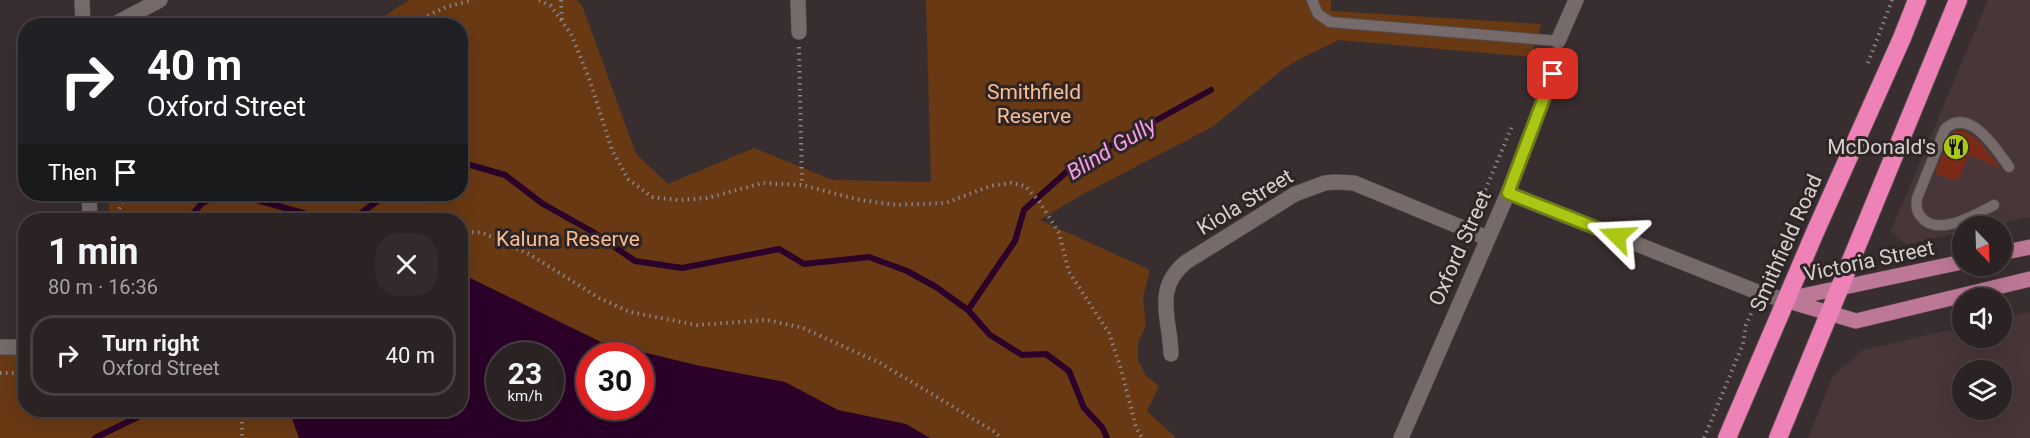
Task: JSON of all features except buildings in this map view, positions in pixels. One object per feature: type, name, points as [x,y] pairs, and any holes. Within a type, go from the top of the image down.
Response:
[{"type":"highway","name":"Smithfield Road","points":[[1727,438],[1917,0]]},
{"type":"highway","points":[[1778,438],[1958,0]]},
{"type":"main road","points":[[2012,251],[2030,247]]},
{"type":"main road","name":"Victoria Street","points":[[1785,300],[1952,264]]},
{"type":"main road","name":"Victoria Street","points":[[1785,300],[1856,321],[2030,279]]},
{"type":"street","points":[[82,0],[83,18]]},
{"type":"street","points":[[126,18],[160,0]]},
{"type":"street","points":[[798,0],[799,32]]},
{"type":"street","points":[[1558,42],[1576,0]]},
{"type":"street","name":"Oxford Street","points":[[1401,438],[1508,193],[1553,74]]},
{"type":"street","name":"Kiola Street","points":[[1171,354],[1165,298],[1173,275],[1186,262],[1304,190],[1335,182],[1354,183],[1487,238]]},
{"type":"street","name":"Victoria Street","points":[[1508,193],[1760,293],[1785,300]]},
{"type":"street","points":[[0,346],[18,347]]},
{"type":"lane","points":[[1312,0],[1318,14],[1330,22],[1558,42]]},
{"type":"lane","points":[[1994,205],[1963,221],[1941,225],[1927,222],[1917,211],[1916,206],[1917,198],[1945,129],[1949,126],[1960,123],[1979,129],[2009,167]]},
{"type":"path","points":[[423,18],[446,7],[473,0]]},
{"type":"path","points":[[539,0],[551,6],[571,34],[589,78],[612,150],[627,179],[652,197],[678,200],[707,198],[763,183],[802,185],[860,200],[896,205],[946,203],[990,186],[1011,183],[1025,186],[1040,201],[1059,233],[1069,272],[1109,333],[1136,427],[1142,438]]},
{"type":"path","points":[[561,0],[562,22]]},
{"type":"path","points":[[799,32],[802,185]]},
{"type":"path","points":[[1531,83],[1540,39]]},
{"type":"path","points":[[1476,212],[1517,115]]},
{"type":"path","points":[[468,232],[483,233],[529,254],[599,298],[630,312],[697,325],[767,320],[803,328],[880,363],[1001,438]]},
{"type":"path","points":[[1704,438],[1743,344],[1746,325]]},
{"type":"path","points":[[0,373],[18,373]]},
{"type":"path","points":[[242,417],[242,438]]},
{"type":"shaded area","points":[[1988,0],[2030,0],[2030,217],[2012,221],[2012,216],[1952,216],[1952,234],[1906,245],[1891,231]]},
{"type":"shaded area","points":[[468,277],[601,342],[576,342],[576,420],[654,420],[654,355],[785,382],[838,410],[906,424],[930,438],[299,438],[292,417],[468,417]]},
{"type":"shaded area","points":[[2030,312],[2030,438],[1808,438],[1833,376],[1863,350],[1952,329],[1952,348],[2012,348],[2012,316]]},
{"type":"green space","points":[[409,0],[576,0],[582,5],[636,154],[668,184],[754,148],[833,180],[931,182],[926,0],[1331,0],[1331,11],[1541,24],[1531,57],[1339,40],[1282,70],[1212,127],[1078,197],[1040,220],[1150,270],[1143,297],[1146,325],[1138,343],[1138,360],[1146,376],[1159,386],[1147,411],[1176,438],[0,438],[0,354],[18,354],[18,417],[468,417],[468,213],[109,213],[109,201],[468,201],[468,18],[381,18]]},
{"type":"waterway","name":"Blind Gully","points":[[968,310],[1015,241],[1024,210],[1072,167],[1211,90]]},
{"type":"waterway","points":[[468,164],[505,175],[543,204],[593,232],[635,261],[682,268],[779,249],[804,264],[869,257],[907,271],[936,287],[968,310],[990,335],[1022,355],[1046,354],[1069,371],[1084,408],[1102,427],[1107,438]]},
{"type":"waterway","points":[[194,213],[202,203],[207,201]]},
{"type":"waterway","points":[[260,201],[303,213]]},
{"type":"waterway","points":[[361,213],[377,201]]},
{"type":"waterway","points":[[95,438],[138,417]]},
{"type":"place","name":"McDonald's","points":[[1956,147]]},
{"type":"route","points":[[1553,74],[1508,193],[1617,236]]},
{"type":"park label","name":"Smithfield Reserve","points":[[1034,104]]},
{"type":"park label","name":"Kaluna Reserve","points":[[568,239]]}]
